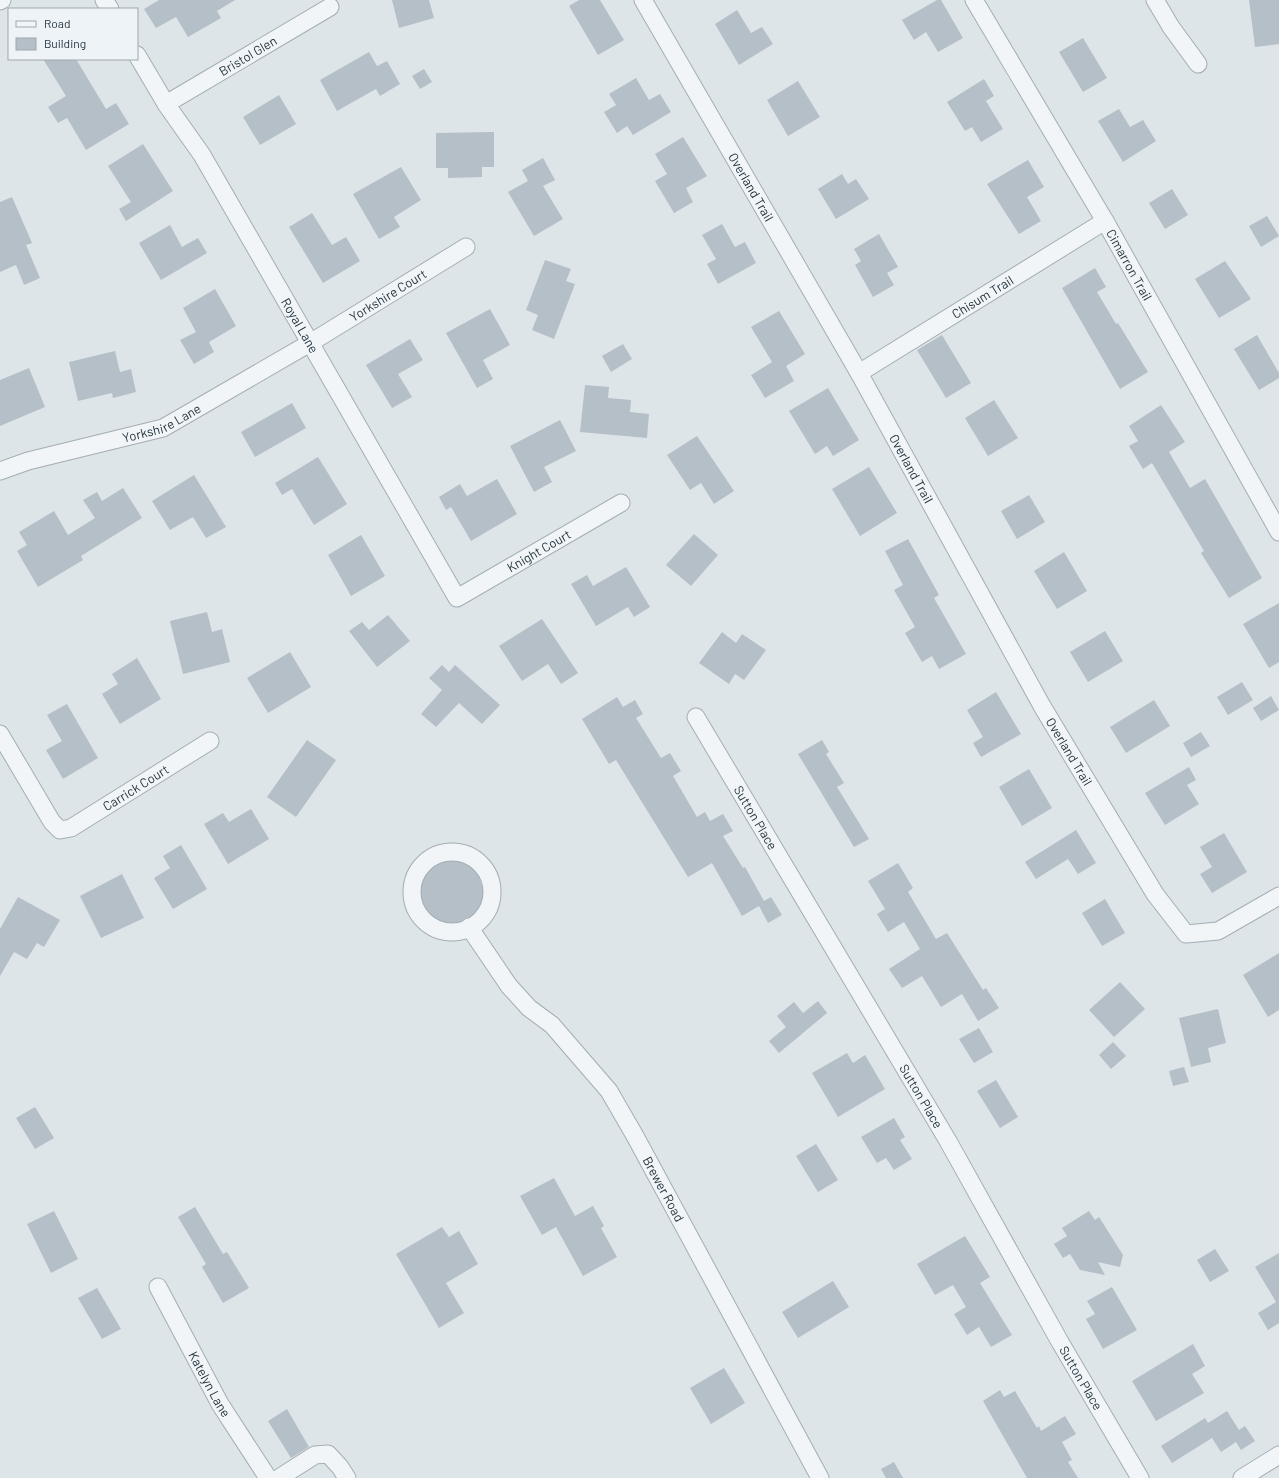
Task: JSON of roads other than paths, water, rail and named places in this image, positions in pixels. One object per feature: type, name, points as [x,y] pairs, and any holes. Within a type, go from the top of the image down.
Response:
[{"type":"street","name":"Overland Trail","points":[[643,0],[859,373],[1042,706],[1155,894],[1186,934],[1218,931],[1279,896]]},
{"type":"street","name":"Cimarron Trail","points":[[974,0],[1105,221],[1279,532]]},
{"type":"street","points":[[1155,0],[1171,26],[1198,64]]},
{"type":"street","name":"Bristol Glen","points":[[166,104],[330,7]]},
{"type":"street","name":"Royal Lane","points":[[138,57],[166,104],[202,155],[457,598]]},
{"type":"street","name":"Chisum Trail","points":[[859,373],[1105,221]]},
{"type":"street","name":"Yorkshire Court","points":[[310,343],[466,247]]},
{"type":"street","name":"Yorkshire Lane","points":[[0,471],[28,461],[163,428],[310,343]]},
{"type":"street","name":"Knight Court","points":[[457,598],[621,503]]},
{"type":"street","name":"Sutton Place","points":[[696,717],[948,1141],[1060,1342],[1140,1478]]},
{"type":"street","name":"Carrick Court","points":[[0,734],[52,822],[60,830],[71,828],[210,742]]},
{"type":"street","points":[[445,852],[471,856],[481,864],[488,875],[492,888],[491,901],[486,913],[477,923],[469,927],[452,932],[439,930],[427,924],[418,914],[413,902],[412,889],[415,876],[422,865],[432,857],[445,852]]},
{"type":"street","name":"Brewer Road","points":[[469,927],[509,986],[529,1008],[552,1025],[609,1091],[635,1136],[820,1478]]},
{"type":"street","name":"Katelyn Lane","points":[[158,1286],[220,1404],[279,1477]]},
{"type":"street","points":[[279,1477],[315,1455],[328,1454],[340,1466],[347,1478]]},
{"type":"street","points":[[1242,1478],[1279,1456]]}]
